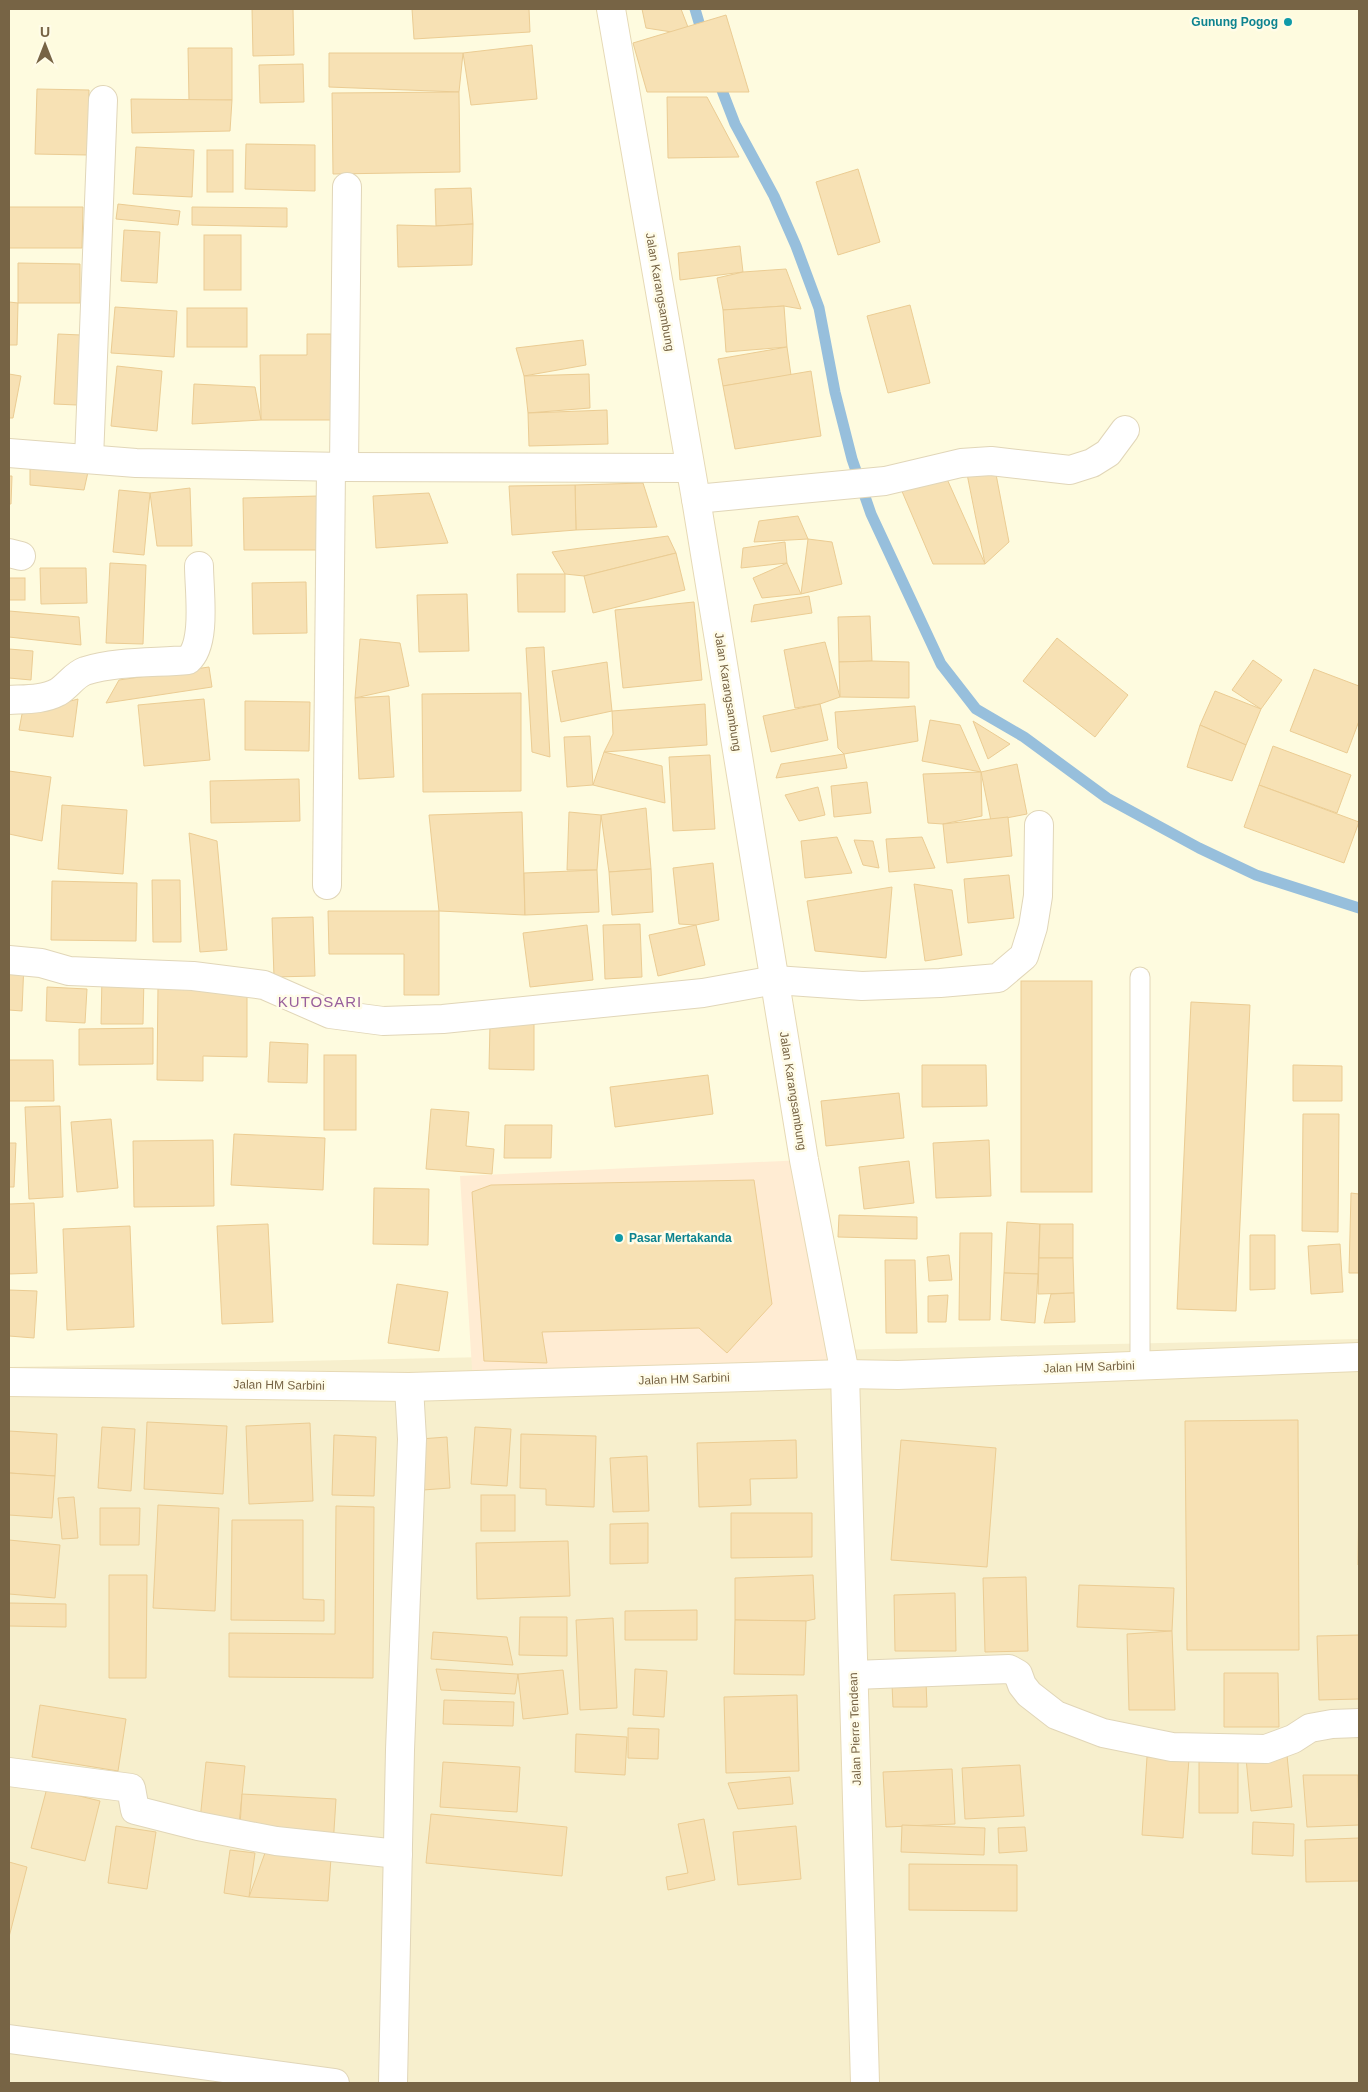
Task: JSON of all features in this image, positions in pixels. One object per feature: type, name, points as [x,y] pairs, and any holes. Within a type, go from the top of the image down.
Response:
[{"type":"street","name":"Jalan Karangsambung","points":[[611,9],[696,499],[804,1160],[845,1374]]},
{"type":"street","points":[[89,459],[103,100]]},
{"type":"street","points":[[327,884],[337,467],[347,187]]},
{"type":"street","points":[[696,499],[885,481],[961,463],[991,460],[1049,469],[1070,470],[1092,463],[1108,453],[1125,430]]},
{"type":"street","points":[[9,452],[136,463],[337,467],[690,468]]},
{"type":"street","points":[[9,700],[47,696],[58,691],[76,676],[98,668],[188,660],[197,649],[200,631],[199,566]]},
{"type":"street","points":[[9,960],[41,962],[69,971],[193,976],[264,985],[330,1014],[383,1021],[443,1019],[703,993],[775,980],[862,986],[940,983],[998,978],[1024,956],[1033,927],[1038,896],[1039,825]]},
{"type":"street","name":"Jalan HM Sarbini","points":[[9,1382],[409,1387],[845,1374],[898,1375],[1359,1357]]},
{"type":"street","name":"Jalan Pierre Tendean","points":[[845,1374],[865,2083]]},
{"type":"street","points":[[393,2083],[398,1854],[412,1438],[409,1387]]},
{"type":"street","points":[[854,1675],[1009,1669],[1018,1674],[1022,1686],[1029,1694],[1056,1715],[1103,1732],[1172,1747],[1266,1749],[1293,1739],[1310,1728],[1332,1724],[1359,1723]]},
{"type":"street","points":[[9,1772],[131,1788],[135,1810],[198,1826],[276,1841],[398,1854]]},
{"type":"street","points":[[9,2039],[335,2083]]},
{"type":"lane","points":[[1140,977],[1140,1366]]},
{"type":"shaded area","name":"Pasar Mertakanda","points":[[804,1160],[845,1374],[473,1385],[460,1176]]},
{"type":"shaded area","points":[[1359,1339],[1359,2083],[9,2083],[9,1367]]},
{"type":"building","points":[[252,9],[293,9],[294,55],[253,56]]},
{"type":"building","points":[[412,9],[529,9],[530,32],[414,39]]},
{"type":"building","points":[[642,9],[681,9],[691,35],[646,28]]},
{"type":"building","points":[[726,15],[749,92],[647,92],[633,43]]},
{"type":"building","points":[[532,45],[537,99],[471,105],[463,53]]},
{"type":"building","points":[[188,48],[232,48],[232,100],[189,101]]},
{"type":"building","points":[[329,53],[463,53],[459,92],[329,87]]},
{"type":"building","points":[[303,64],[304,102],[260,103],[259,65]]},
{"type":"building","points":[[37,89],[89,90],[88,155],[35,154]]},
{"type":"building","points":[[459,92],[460,172],[333,174],[332,93]]},
{"type":"building","points":[[667,97],[707,97],[739,157],[668,158]]},
{"type":"building","points":[[131,99],[232,100],[230,131],[132,133]]},
{"type":"building","points":[[246,144],[315,145],[315,191],[245,189]]},
{"type":"building","points":[[136,147],[194,150],[192,197],[133,194]]},
{"type":"building","points":[[207,150],[233,150],[233,192],[207,192]]},
{"type":"building","points":[[858,169],[880,242],[838,255],[816,182]]},
{"type":"building","points":[[471,188],[473,224],[436,226],[435,189]]},
{"type":"building","points":[[118,204],[180,211],[178,225],[116,219]]},
{"type":"building","points":[[9,207],[83,207],[82,248],[9,248]]},
{"type":"building","points":[[192,207],[287,208],[287,227],[192,225]]},
{"type":"building","points":[[473,224],[472,265],[398,267],[397,225],[436,226]]},
{"type":"building","points":[[124,230],[160,232],[157,283],[121,281]]},
{"type":"building","points":[[204,235],[241,235],[241,290],[204,290]]},
{"type":"building","points":[[740,246],[743,272],[680,280],[678,253]]},
{"type":"building","points":[[18,263],[80,264],[80,303],[18,303]]},
{"type":"building","points":[[786,269],[801,309],[784,306],[723,310],[717,278],[743,272]]},
{"type":"building","points":[[9,302],[18,303],[17,345],[9,345]]},
{"type":"building","points":[[910,305],[930,383],[888,393],[867,316]]},
{"type":"building","points":[[784,306],[787,347],[726,352],[723,310]]},
{"type":"building","points":[[115,307],[177,311],[174,357],[111,353]]},
{"type":"building","points":[[187,308],[247,308],[247,347],[187,347]]},
{"type":"building","points":[[58,334],[81,335],[77,405],[54,404]]},
{"type":"building","points":[[307,334],[331,334],[332,420],[261,420],[260,355],[307,355]]},
{"type":"building","points":[[583,340],[586,365],[524,376],[516,348]]},
{"type":"building","points":[[787,347],[791,375],[723,386],[718,359]]},
{"type":"building","points":[[117,366],[162,371],[157,431],[111,426]]},
{"type":"building","points":[[811,371],[821,436],[735,449],[723,386]]},
{"type":"building","points":[[9,374],[21,376],[13,418],[9,418]]},
{"type":"building","points":[[589,374],[590,408],[528,413],[524,376]]},
{"type":"building","points":[[194,384],[255,387],[261,420],[192,424]]},
{"type":"building","points":[[607,410],[608,444],[529,446],[528,413]]},
{"type":"building","points":[[30,467],[88,472],[84,490],[30,485]]},
{"type":"building","points":[[995,469],[1009,542],[985,564],[967,474]]},
{"type":"building","points":[[943,470],[985,564],[933,564],[901,489]]},
{"type":"building","points":[[9,476],[12,476],[11,504],[9,504]]},
{"type":"building","points":[[643,483],[657,527],[576,530],[575,485]]},
{"type":"building","points":[[575,485],[576,530],[512,535],[509,486]]},
{"type":"building","points":[[190,488],[192,546],[157,546],[150,493]]},
{"type":"building","points":[[119,490],[150,493],[144,555],[113,552]]},
{"type":"building","points":[[429,493],[448,543],[376,548],[373,496]]},
{"type":"building","points":[[318,496],[318,550],[244,550],[243,498]]},
{"type":"building","points":[[798,516],[808,539],[754,542],[759,521]]},
{"type":"building","points":[[668,536],[676,553],[584,576],[565,574],[552,552]]},
{"type":"building","points":[[808,539],[832,542],[842,584],[801,594]]},
{"type":"building","points":[[785,542],[787,563],[741,568],[743,548]]},
{"type":"building","points":[[676,553],[685,590],[593,613],[584,576]]},
{"type":"building","points":[[110,563],[146,565],[143,644],[106,643]]},
{"type":"building","points":[[787,563],[801,594],[762,598],[753,578]]},
{"type":"building","points":[[40,568],[86,568],[87,603],[41,604]]},
{"type":"building","points":[[517,574],[565,574],[565,612],[518,612]]},
{"type":"building","points":[[9,578],[25,578],[25,600],[9,600]]},
{"type":"building","points":[[306,582],[307,633],[253,634],[252,583]]},
{"type":"building","points":[[467,594],[469,651],[419,652],[417,595]]},
{"type":"building","points":[[809,596],[812,613],[751,622],[754,605]]},
{"type":"building","points":[[694,602],[702,680],[623,688],[615,610]]},
{"type":"building","points":[[9,611],[79,617],[81,645],[9,637]]},
{"type":"building","points":[[870,616],[872,661],[839,662],[838,617]]},
{"type":"building","points":[[1057,638],[1128,695],[1095,737],[1023,681]]},
{"type":"building","points":[[360,639],[400,643],[409,686],[355,698]]},
{"type":"building","points":[[825,642],[840,697],[820,704],[795,708],[784,650]]},
{"type":"building","points":[[544,647],[550,757],[532,752],[526,648]]},
{"type":"building","points":[[9,649],[33,651],[31,680],[9,678]]},
{"type":"building","points":[[1253,660],[1282,680],[1261,709],[1232,690]]},
{"type":"building","points":[[607,662],[612,711],[561,722],[552,671]]},
{"type":"building","points":[[839,662],[909,662],[909,698],[840,697]]},
{"type":"building","points":[[209,667],[212,687],[106,703],[119,680]]},
{"type":"building","points":[[1314,669],[1359,686],[1359,721],[1347,753],[1290,731]]},
{"type":"building","points":[[1215,691],[1261,709],[1246,745],[1200,725]]},
{"type":"building","points":[[521,693],[521,791],[423,792],[422,694]]},
{"type":"building","points":[[389,696],[394,777],[359,779],[355,698]]},
{"type":"building","points":[[78,699],[73,737],[19,730],[22,714]]},
{"type":"building","points":[[204,699],[210,760],[144,766],[138,705]]},
{"type":"building","points":[[245,701],[310,702],[309,751],[245,750]]},
{"type":"building","points":[[705,704],[707,745],[604,752],[613,734],[612,711]]},
{"type":"building","points":[[820,704],[828,740],[771,752],[763,716]]},
{"type":"building","points":[[915,706],[918,741],[844,754],[838,748],[835,712]]},
{"type":"building","points":[[930,720],[960,725],[981,772],[922,761]]},
{"type":"building","points":[[973,721],[1010,744],[988,759]]},
{"type":"building","points":[[1200,725],[1246,745],[1232,781],[1187,767]]},
{"type":"building","points":[[590,736],[593,785],[567,787],[564,737]]},
{"type":"building","points":[[1273,746],[1351,775],[1337,813],[1259,785]]},
{"type":"building","points":[[604,752],[662,766],[665,803],[593,785]]},
{"type":"building","points":[[844,754],[847,768],[776,778],[781,764]]},
{"type":"building","points":[[710,755],[715,829],[673,831],[669,757]]},
{"type":"building","points":[[1017,764],[1027,814],[991,821],[981,772]]},
{"type":"building","points":[[9,771],[51,777],[42,841],[9,834]]},
{"type":"building","points":[[981,772],[982,816],[943,824],[928,823],[923,774]]},
{"type":"building","points":[[299,779],[300,821],[211,823],[210,781]]},
{"type":"building","points":[[867,782],[871,813],[834,817],[831,786]]},
{"type":"building","points":[[1259,785],[1359,822],[1344,863],[1244,827]]},
{"type":"building","points":[[818,787],[825,815],[799,821],[785,795]]},
{"type":"building","points":[[62,805],[127,810],[123,874],[58,869]]},
{"type":"building","points":[[646,808],[651,869],[609,872],[601,815]]},
{"type":"building","points":[[522,812],[525,915],[439,911],[429,815]]},
{"type":"building","points":[[569,812],[601,815],[597,870],[567,870]]},
{"type":"building","points":[[1008,817],[1012,856],[947,863],[943,824]]},
{"type":"building","points":[[189,833],[217,841],[227,950],[200,952]]},
{"type":"building","points":[[837,837],[852,873],[805,878],[801,841]]},
{"type":"building","points":[[922,837],[935,868],[889,872],[886,839]]},
{"type":"building","points":[[854,840],[873,841],[879,868],[863,865]]},
{"type":"building","points":[[713,863],[719,920],[696,925],[679,924],[673,868]]},
{"type":"building","points":[[651,869],[653,912],[612,915],[609,872]]},
{"type":"building","points":[[597,870],[599,912],[525,915],[524,873]]},
{"type":"building","points":[[1009,875],[1014,918],[968,923],[964,879]]},
{"type":"building","points":[[152,880],[180,880],[181,942],[153,942]]},
{"type":"building","points":[[52,881],[137,883],[136,941],[51,940]]},
{"type":"building","points":[[914,884],[952,890],[962,955],[925,961]]},
{"type":"building","points":[[892,887],[886,958],[815,951],[807,901]]},
{"type":"building","points":[[328,911],[439,911],[439,995],[404,995],[404,954],[329,954]]},
{"type":"building","points":[[313,917],[315,976],[274,977],[272,918]]},
{"type":"building","points":[[640,924],[642,977],[605,979],[603,925]]},
{"type":"building","points":[[587,925],[593,980],[530,987],[523,933]]},
{"type":"building","points":[[696,925],[705,965],[658,976],[649,935]]},
{"type":"building","points":[[9,961],[24,962],[22,1011],[9,1010]]},
{"type":"building","points":[[102,977],[144,977],[143,1024],[101,1024]]},
{"type":"building","points":[[1021,981],[1092,981],[1092,1192],[1021,1192]]},
{"type":"building","points":[[158,985],[247,987],[247,1057],[203,1056],[203,1081],[157,1080]]},
{"type":"building","points":[[47,987],[87,989],[85,1023],[46,1021]]},
{"type":"building","points":[[1191,1002],[1250,1005],[1236,1311],[1177,1309]]},
{"type":"building","points":[[490,1024],[534,1024],[534,1070],[489,1069]]},
{"type":"building","points":[[153,1028],[153,1064],[79,1065],[79,1029]]},
{"type":"building","points":[[270,1042],[308,1044],[307,1083],[268,1082]]},
{"type":"building","points":[[324,1055],[356,1055],[356,1130],[324,1130]]},
{"type":"building","points":[[9,1060],[53,1060],[54,1101],[9,1101]]},
{"type":"building","points":[[922,1065],[986,1065],[987,1106],[922,1107]]},
{"type":"building","points":[[1293,1065],[1342,1066],[1342,1101],[1293,1101]]},
{"type":"building","points":[[708,1075],[713,1114],[615,1127],[610,1087]]},
{"type":"building","points":[[899,1093],[904,1138],[826,1146],[821,1101]]},
{"type":"building","points":[[60,1106],[63,1197],[29,1199],[25,1107]]},
{"type":"building","points":[[431,1109],[469,1112],[466,1146],[494,1149],[492,1174],[426,1169]]},
{"type":"building","points":[[1303,1114],[1339,1114],[1338,1232],[1302,1231]]},
{"type":"building","points":[[111,1119],[118,1188],[77,1192],[71,1122]]},
{"type":"building","points":[[505,1125],[552,1125],[551,1158],[504,1158]]},
{"type":"building","points":[[234,1134],[325,1138],[323,1190],[231,1185]]},
{"type":"building","points":[[213,1140],[214,1206],[134,1207],[133,1141]]},
{"type":"building","points":[[989,1140],[991,1196],[936,1198],[933,1143]]},
{"type":"building","points":[[9,1143],[16,1143],[14,1187],[9,1187]]},
{"type":"building","points":[[909,1161],[914,1203],[864,1209],[859,1167]]},
{"type":"building","name":"Pasar Mertakanda","points":[[754,1180],[772,1304],[727,1353],[699,1328],[542,1332],[547,1363],[484,1361],[472,1192],[491,1185]]},
{"type":"building","points":[[374,1188],[429,1189],[428,1245],[373,1244]]},
{"type":"building","points":[[1351,1193],[1359,1194],[1359,1273],[1349,1273]]},
{"type":"building","points":[[34,1203],[37,1273],[9,1274],[9,1204]]},
{"type":"building","points":[[839,1215],[917,1217],[917,1239],[838,1237]]},
{"type":"building","points":[[1007,1222],[1040,1224],[1038,1274],[1004,1273]]},
{"type":"building","points":[[268,1224],[273,1322],[222,1324],[217,1226]]},
{"type":"building","points":[[1040,1224],[1073,1224],[1073,1258],[1039,1258]]},
{"type":"building","points":[[130,1226],[134,1327],[67,1330],[63,1229]]},
{"type":"building","points":[[960,1233],[992,1233],[990,1320],[959,1320]]},
{"type":"building","points":[[1250,1235],[1275,1235],[1275,1289],[1250,1290]]},
{"type":"building","points":[[1340,1244],[1343,1292],[1311,1294],[1308,1246]]},
{"type":"building","points":[[949,1255],[952,1280],[929,1281],[927,1257]]},
{"type":"building","points":[[1039,1258],[1073,1258],[1074,1293],[1038,1294]]},
{"type":"building","points":[[885,1260],[915,1260],[917,1333],[886,1333]]},
{"type":"building","points":[[1004,1273],[1038,1274],[1035,1323],[1001,1320]]},
{"type":"building","points":[[397,1284],[448,1292],[439,1351],[388,1343]]},
{"type":"building","points":[[9,1290],[37,1291],[34,1338],[9,1336]]},
{"type":"building","points":[[1074,1293],[1075,1322],[1044,1323],[1051,1294]]},
{"type":"building","points":[[948,1295],[946,1322],[928,1322],[928,1296]]},
{"type":"building","points":[[1298,1420],[1299,1650],[1187,1650],[1185,1421]]},
{"type":"building","points":[[147,1422],[227,1426],[223,1494],[144,1489]]},
{"type":"building","points":[[310,1423],[313,1501],[249,1504],[246,1426]]},
{"type":"building","points":[[102,1427],[135,1429],[131,1491],[98,1488]]},
{"type":"building","points":[[475,1427],[511,1429],[507,1486],[471,1484]]},
{"type":"building","points":[[9,1431],[57,1434],[55,1476],[9,1473]]},
{"type":"building","points":[[521,1434],[596,1436],[594,1507],[546,1505],[546,1489],[520,1488]]},
{"type":"building","points":[[334,1435],[376,1437],[374,1496],[332,1495]]},
{"type":"building","points":[[447,1437],[450,1488],[423,1490],[420,1439]]},
{"type":"building","points":[[796,1440],[797,1478],[750,1479],[751,1505],[699,1507],[697,1443]]},
{"type":"building","points":[[901,1440],[996,1448],[987,1567],[891,1560]]},
{"type":"building","points":[[647,1456],[649,1511],[613,1512],[610,1458]]},
{"type":"building","points":[[9,1473],[55,1476],[52,1518],[9,1515]]},
{"type":"building","points":[[1359,1488],[1359,1565],[1358,1565]]},
{"type":"building","points":[[481,1495],[515,1495],[515,1531],[481,1531]]},
{"type":"building","points":[[74,1497],[78,1538],[62,1539],[58,1498]]},
{"type":"building","points":[[158,1505],[219,1508],[215,1611],[153,1608]]},
{"type":"building","points":[[336,1506],[374,1507],[373,1678],[229,1677],[229,1633],[335,1634]]},
{"type":"building","points":[[100,1508],[140,1508],[139,1545],[100,1545]]},
{"type":"building","points":[[731,1513],[812,1513],[812,1557],[731,1558]]},
{"type":"building","points":[[232,1520],[303,1520],[303,1599],[324,1600],[324,1621],[231,1620]]},
{"type":"building","points":[[648,1523],[648,1563],[610,1564],[610,1524]]},
{"type":"building","points":[[9,1540],[60,1545],[55,1598],[9,1594]]},
{"type":"building","points":[[568,1541],[570,1596],[477,1599],[476,1543]]},
{"type":"building","points":[[109,1575],[147,1575],[146,1678],[109,1678]]},
{"type":"building","points":[[813,1575],[815,1619],[806,1621],[735,1620],[735,1578]]},
{"type":"building","points":[[1026,1577],[1028,1651],[985,1652],[983,1578]]},
{"type":"building","points":[[1079,1585],[1174,1588],[1172,1631],[1077,1627]]},
{"type":"building","points":[[955,1593],[956,1651],[895,1651],[894,1595]]},
{"type":"building","points":[[9,1603],[66,1604],[66,1627],[9,1626]]},
{"type":"building","points":[[697,1610],[697,1640],[625,1640],[625,1611]]},
{"type":"building","points":[[520,1617],[567,1617],[567,1656],[519,1655]]},
{"type":"building","points":[[613,1618],[617,1708],[580,1710],[576,1620]]},
{"type":"building","points":[[735,1620],[806,1621],[804,1675],[734,1674]]},
{"type":"building","points":[[1172,1631],[1175,1710],[1129,1710],[1127,1634]]},
{"type":"building","points":[[433,1632],[507,1637],[513,1665],[431,1659]]},
{"type":"building","points":[[1359,1635],[1359,1699],[1319,1700],[1317,1636]]},
{"type":"building","points":[[436,1669],[518,1674],[515,1694],[441,1690]]},
{"type":"building","points":[[635,1669],[667,1671],[664,1717],[633,1715]]},
{"type":"building","points":[[563,1670],[568,1714],[523,1719],[518,1674]]},
{"type":"building","points":[[1224,1673],[1278,1673],[1279,1727],[1224,1727]]},
{"type":"building","points":[[926,1682],[927,1707],[893,1707],[892,1684]]},
{"type":"building","points":[[797,1695],[799,1771],[726,1773],[724,1697]]},
{"type":"building","points":[[444,1700],[514,1702],[513,1726],[443,1724]]},
{"type":"building","points":[[40,1705],[126,1719],[118,1771],[32,1757]]},
{"type":"building","points":[[628,1728],[659,1729],[658,1759],[628,1758]]},
{"type":"building","points":[[576,1734],[627,1737],[625,1775],[575,1772]]},
{"type":"building","points":[[1287,1755],[1292,1807],[1251,1811],[1246,1758]]},
{"type":"building","points":[[1147,1757],[1189,1759],[1183,1838],[1142,1835]]},
{"type":"building","points":[[1238,1760],[1238,1813],[1199,1813],[1199,1761]]},
{"type":"building","points":[[206,1762],[245,1766],[239,1824],[200,1820]]},
{"type":"building","points":[[443,1762],[520,1767],[517,1812],[440,1807]]},
{"type":"building","points":[[1020,1765],[1024,1816],[965,1819],[962,1768]]},
{"type":"building","points":[[952,1769],[955,1824],[886,1827],[883,1772]]},
{"type":"building","points":[[1303,1775],[1358,1775],[1359,1825],[1307,1827]]},
{"type":"building","points":[[790,1777],[793,1804],[738,1809],[728,1783]]},
{"type":"building","points":[[47,1788],[100,1801],[85,1861],[31,1848]]},
{"type":"building","points":[[242,1794],[336,1799],[333,1846],[239,1841]]},
{"type":"building","points":[[431,1814],[567,1827],[562,1876],[426,1863]]},
{"type":"building","points":[[704,1819],[715,1880],[668,1890],[666,1877],[688,1873],[678,1824]]},
{"type":"building","points":[[1253,1822],[1294,1824],[1293,1856],[1252,1854]]},
{"type":"building","points":[[902,1825],[985,1828],[984,1855],[901,1852]]},
{"type":"building","points":[[116,1826],[156,1832],[147,1889],[108,1883]]},
{"type":"building","points":[[796,1826],[801,1879],[738,1885],[733,1832]]},
{"type":"building","points":[[1025,1827],[1027,1851],[999,1853],[998,1828]]},
{"type":"building","points":[[1359,1838],[1359,1881],[1306,1882],[1305,1840]]},
{"type":"building","points":[[230,1850],[255,1853],[249,1897],[224,1893]]},
{"type":"building","points":[[265,1853],[331,1858],[328,1901],[249,1897]]},
{"type":"building","points":[[9,1862],[27,1867],[9,1937]]},
{"type":"building","points":[[909,1864],[1017,1865],[1017,1911],[909,1910]]},
{"type":"waterway","points":[[695,9],[703,36]]},
{"type":"waterway","points":[[718,80],[735,124],[774,196],[796,246],[819,308],[835,392],[852,459],[871,514],[941,664],[976,709],[1024,737],[1107,798],[1199,848],[1256,875],[1359,908]]},
{"type":"place","name":"Gunung Pogog","points":[[1288,22]]},
{"type":"place","name":"Pasar Mertakanda","points":[[619,1238]]},
{"type":"district","name":"KUTOSARI","points":[[320,1002]]}]
